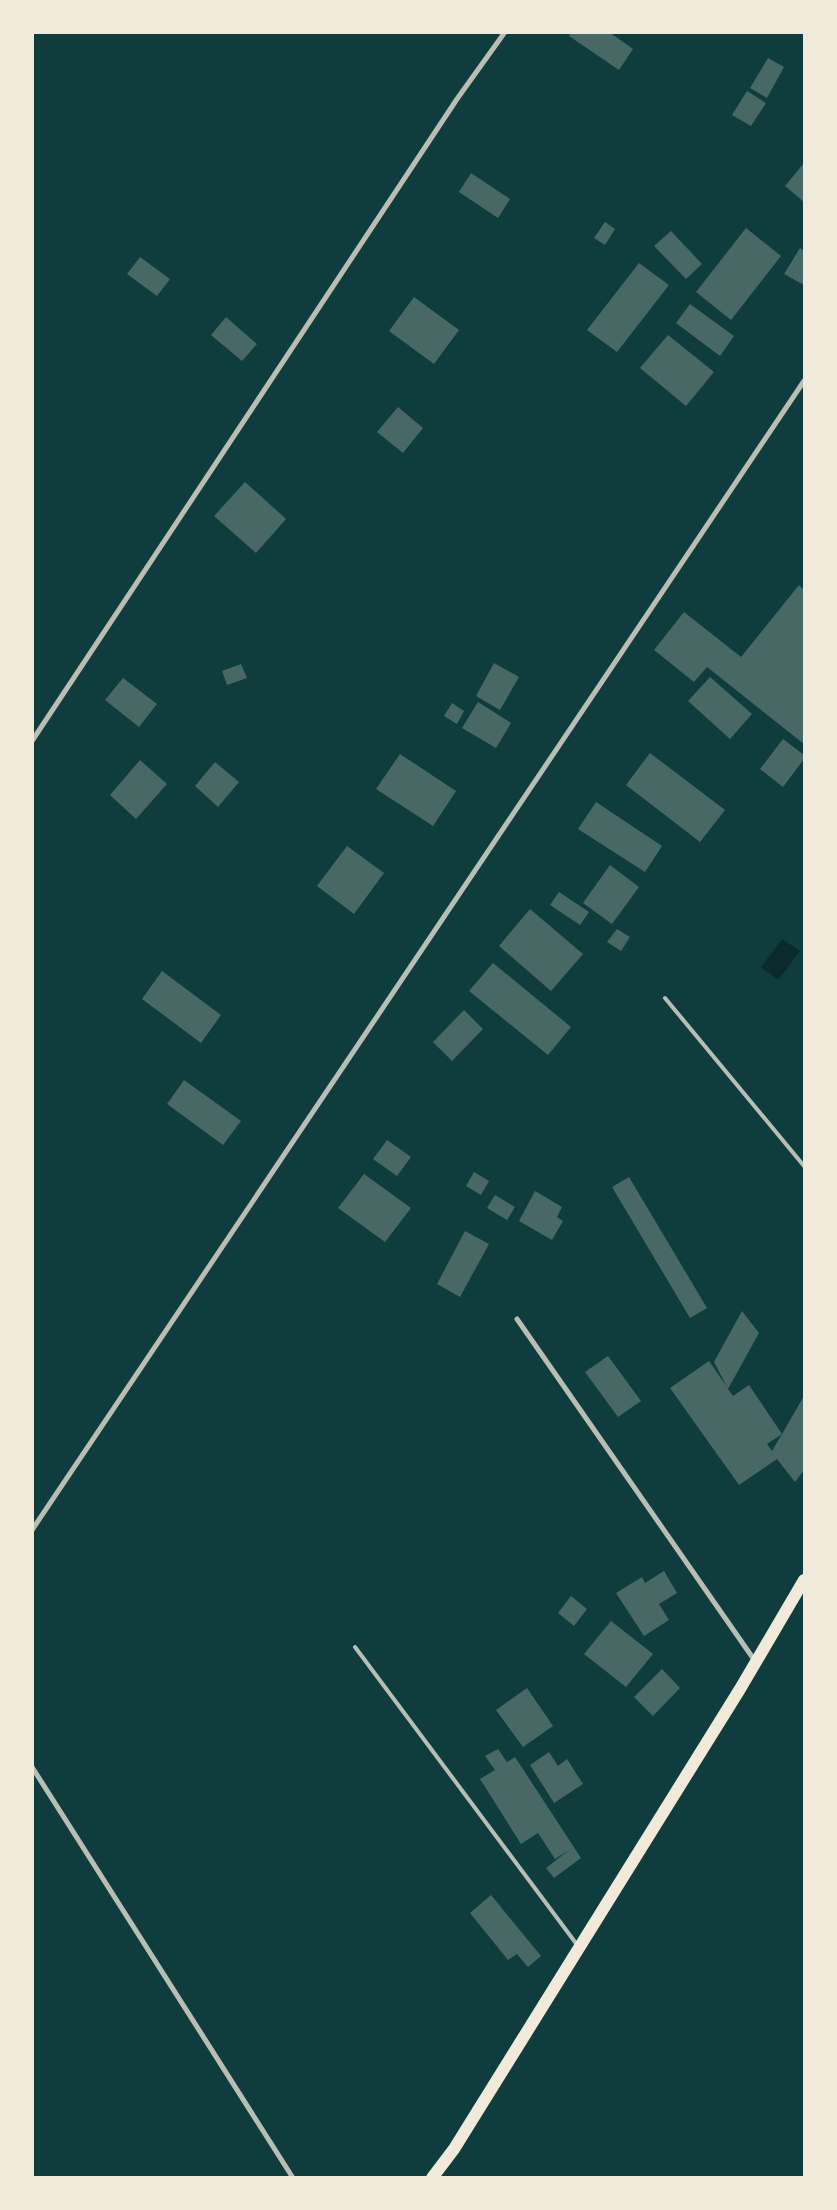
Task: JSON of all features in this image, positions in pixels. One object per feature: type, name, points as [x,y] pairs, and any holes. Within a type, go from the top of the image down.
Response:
[{"type":"main road","points":[[432,2178],[454,2148],[580,1948],[740,1689],[804,1580]]},
{"type":"street","points":[[32,741],[457,98],[505,32]]},
{"type":"street","points":[[32,1530],[804,382]]},
{"type":"street","points":[[517,1319],[755,1661]]},
{"type":"street","points":[[32,1766],[293,2178]]},
{"type":"lane","points":[[665,998],[804,1166]]},
{"type":"lane","points":[[354,1647],[580,1948]]},
{"type":"water","points":[[782,939],[800,951],[778,980],[761,967]]},
{"type":"building","points":[[571,32],[609,32],[633,49],[619,70],[569,36]]},
{"type":"building","points":[[768,58],[784,67],[767,98],[750,88]]},
{"type":"building","points":[[747,91],[766,103],[751,126],[732,115]]},
{"type":"building","points":[[804,163],[804,202],[785,186]]},
{"type":"building","points":[[471,173],[510,199],[498,218],[459,192]]},
{"type":"building","points":[[605,222],[615,229],[605,245],[594,238]]},
{"type":"building","points":[[746,228],[781,256],[731,320],[696,292]]},
{"type":"building","points":[[671,231],[702,264],[686,279],[654,246]]},
{"type":"building","points":[[800,248],[804,251],[804,285],[784,274]]},
{"type":"building","points":[[140,257],[170,279],[157,296],[127,274]]},
{"type":"building","points":[[639,263],[669,285],[617,352],[587,330]]},
{"type":"building","points":[[414,297],[459,330],[434,364],[389,331]]},
{"type":"building","points":[[690,304],[734,336],[720,356],[676,323]]},
{"type":"building","points":[[226,317],[257,344],[242,361],[211,335]]},
{"type":"building","points":[[668,335],[714,372],[686,406],[640,368]]},
{"type":"building","points":[[398,407],[423,428],[403,453],[377,432]]},
{"type":"building","points":[[245,482],[286,519],[256,553],[214,516]]},
{"type":"building","points":[[799,585],[804,590],[804,744],[707,667],[694,682],[654,650],[684,612],[741,657]]},
{"type":"building","points":[[494,663],[519,677],[500,710],[476,696]]},
{"type":"building","points":[[241,664],[247,678],[227,685],[222,671]]},
{"type":"building","points":[[710,677],[752,714],[730,739],[688,701]]},
{"type":"building","points":[[123,678],[157,704],[139,727],[105,700]]},
{"type":"building","points":[[478,702],[511,723],[496,748],[462,728]]},
{"type":"building","points":[[452,703],[464,711],[457,724],[444,716]]},
{"type":"building","points":[[783,739],[804,755],[804,759],[783,787],[760,769]]},
{"type":"building","points":[[650,753],[725,810],[700,842],[626,785]]},
{"type":"building","points":[[400,754],[456,791],[433,826],[376,789]]},
{"type":"building","points":[[140,760],[167,784],[136,819],[110,795]]},
{"type":"building","points":[[215,762],[239,782],[218,807],[195,786]]},
{"type":"building","points":[[596,802],[662,846],[645,872],[578,829]]},
{"type":"building","points":[[347,846],[384,873],[354,914],[317,886]]},
{"type":"building","points":[[610,865],[639,887],[612,924],[583,903]]},
{"type":"building","points":[[559,892],[589,912],[580,925],[550,905]]},
{"type":"building","points":[[530,909],[583,954],[551,991],[499,946]]},
{"type":"building","points":[[617,929],[630,937],[621,951],[607,942]]},
{"type":"building","points":[[493,963],[571,1027],[548,1055],[469,991]]},
{"type":"building","points":[[162,971],[221,1015],[201,1043],[142,999]]},
{"type":"building","points":[[464,1010],[483,1029],[452,1061],[433,1042]]},
{"type":"building","points":[[184,1080],[241,1121],[223,1145],[167,1104]]},
{"type":"building","points":[[387,1140],[411,1157],[397,1176],[373,1159]]},
{"type":"building","points":[[474,1172],[489,1181],[481,1195],[466,1186]]},
{"type":"building","points":[[364,1174],[411,1208],[385,1242],[338,1208]]},
{"type":"building","points":[[629,1177],[707,1308],[690,1318],[612,1187]]},
{"type":"building","points":[[535,1191],[562,1207],[557,1217],[563,1221],[552,1240],[519,1221]]},
{"type":"building","points":[[495,1195],[515,1207],[507,1220],[487,1208]]},
{"type":"building","points":[[465,1231],[489,1244],[460,1297],[437,1284]]},
{"type":"building","points":[[742,1311],[759,1333],[728,1389],[733,1396],[749,1385],[782,1434],[804,1396],[804,1470],[795,1482],[777,1459],[739,1485],[670,1388],[709,1361],[727,1387],[714,1362]],"holes":[[[782,1434],[772,1451],[767,1444]]]},
{"type":"building","points":[[608,1356],[641,1401],[618,1417],[585,1372]]},
{"type":"building","points":[[664,1571],[677,1593],[659,1604],[669,1620],[644,1636],[616,1593],[642,1577],[645,1583]]},
{"type":"building","points":[[571,1596],[587,1609],[574,1626],[558,1613]]},
{"type":"building","points":[[611,1621],[653,1654],[626,1687],[584,1654]]},
{"type":"building","points":[[662,1669],[680,1688],[653,1716],[634,1697]]},
{"type":"building","points":[[527,1688],[553,1726],[523,1747],[496,1710]]},
{"type":"building","points":[[498,1749],[507,1762],[515,1757],[581,1858],[554,1878],[546,1868],[569,1850],[555,1859],[538,1833],[521,1844],[480,1779],[495,1770],[485,1756]]},
{"type":"building","points":[[549,1752],[558,1766],[567,1759],[583,1784],[554,1803],[530,1765]]},
{"type":"building","points":[[491,1895],[541,1956],[528,1967],[517,1954],[508,1960],[470,1913]]}]
